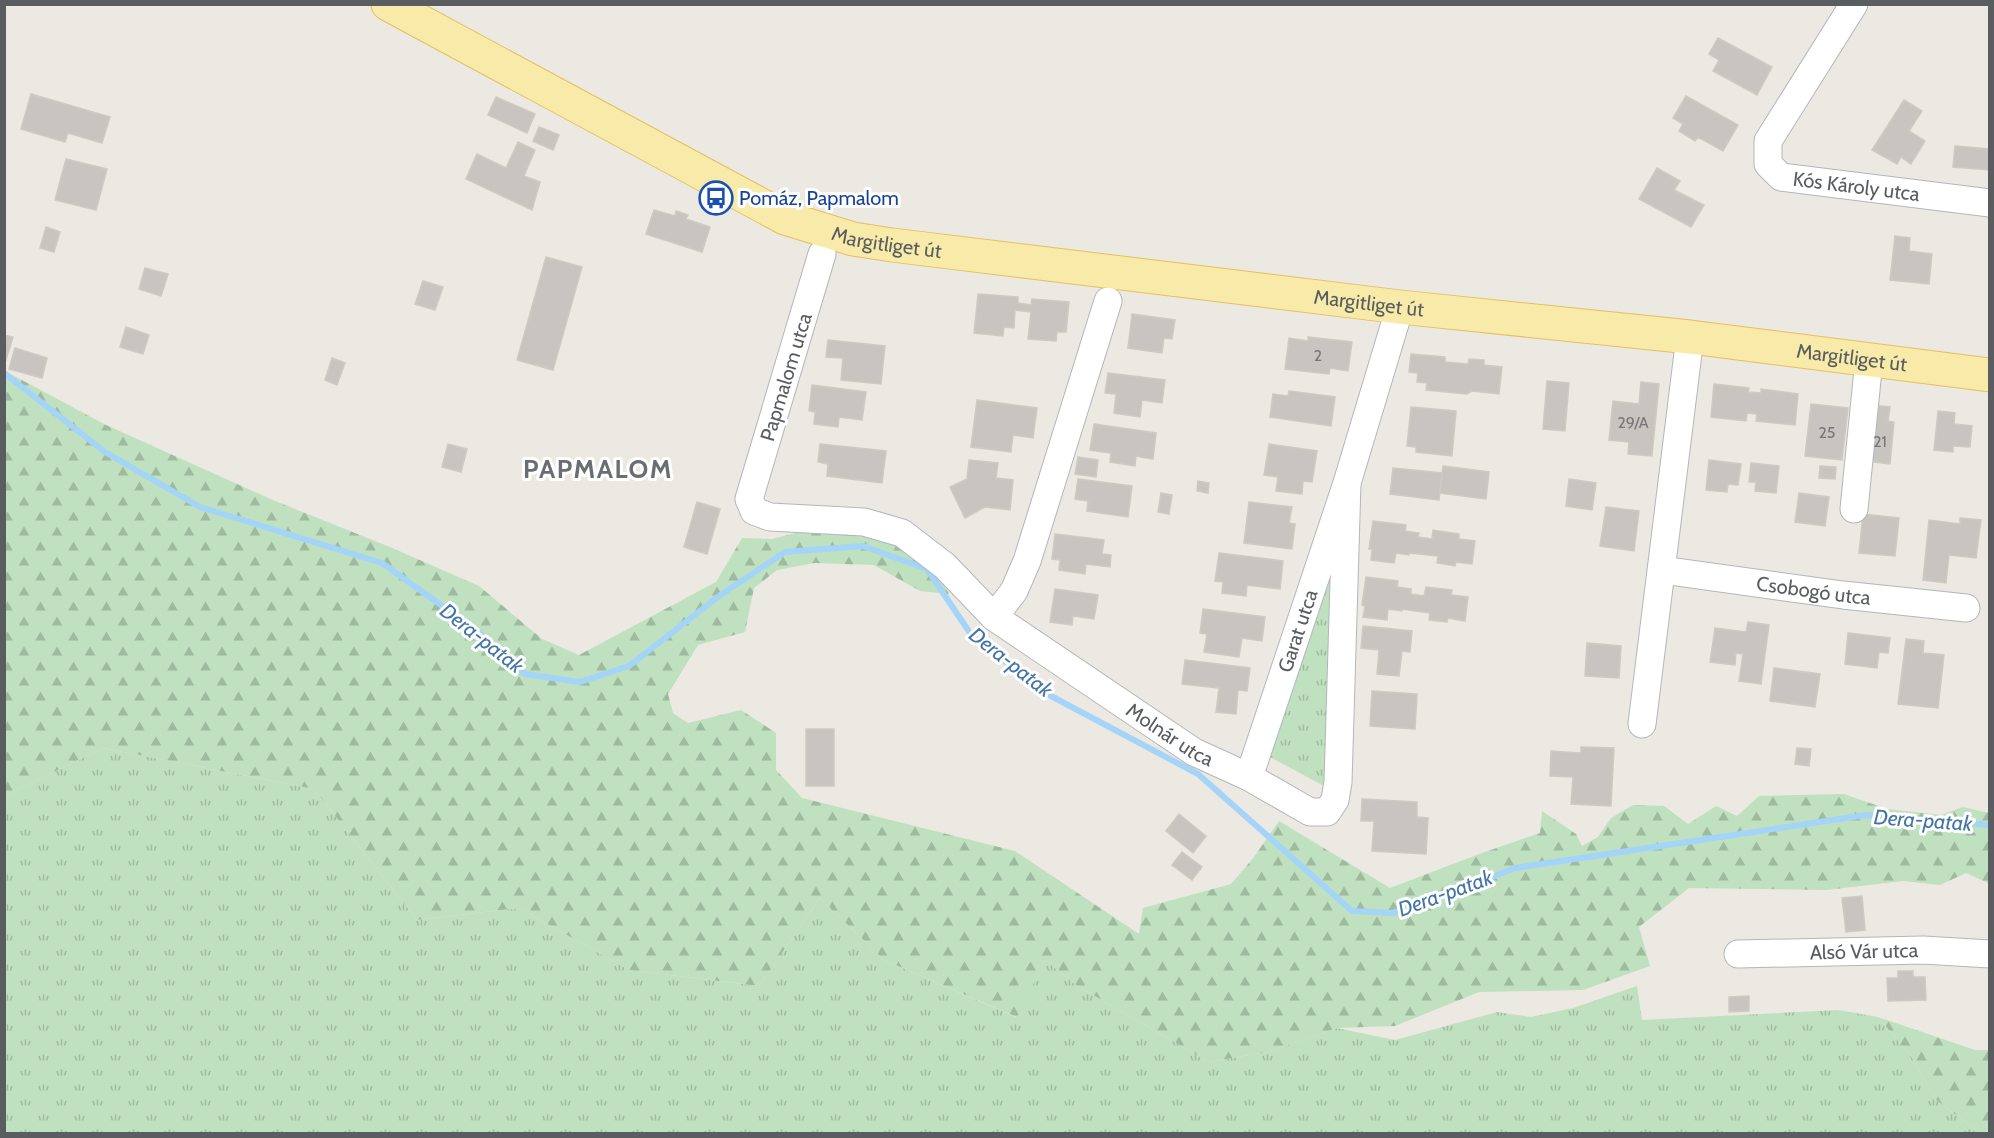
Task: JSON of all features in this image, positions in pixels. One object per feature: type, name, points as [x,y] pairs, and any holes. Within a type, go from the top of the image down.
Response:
[{"type":"main road","name":"Margitliget út","points":[[388,4],[784,218],[853,239],[1400,307],[1690,337],[1989,375]]},
{"type":"street","name":"Kós Károly utca","points":[[1854,4],[1768,141],[1768,164],[1781,177],[1989,203]]},
{"type":"street","name":"Papmalom utca","points":[[749,499],[822,254]]},
{"type":"street","points":[[994,617],[1014,591],[1027,561],[1108,301]]},
{"type":"street","name":"Garat utca","points":[[1250,777],[1347,483],[1400,307]]},
{"type":"street","points":[[1642,724],[1690,337]]},
{"type":"street","points":[[1854,509],[1869,360]]},
{"type":"street","name":"Garat utca","points":[[1338,782],[1347,483]]},
{"type":"street","name":"Molnár utca","points":[[749,499],[754,510],[770,517],[864,522],[902,534],[945,566],[994,617],[1194,752],[1250,777],[1310,812],[1327,812],[1335,800],[1338,782]]},
{"type":"street","name":"Csobogó utca","points":[[1662,570],[1844,596],[1966,608]]},
{"type":"street","name":"Alsó Vár utca","points":[[1738,954],[1923,950],[1989,954]]},
{"type":"green space","points":[[5,371],[106,425],[275,501],[479,586],[542,639],[579,655],[716,582],[742,538],[772,539],[807,530],[851,532],[905,543],[935,569],[949,594],[920,591],[874,565],[814,563],[777,570],[754,588],[745,632],[698,645],[668,694],[673,713],[688,723],[741,710],[776,733],[776,770],[802,798],[1015,851],[1139,934],[1143,908],[1231,884],[1254,857],[1279,821],[1390,888],[1540,833],[1542,811],[1576,834],[1582,846],[1598,837],[1611,818],[1633,805],[1664,806],[1688,824],[1716,806],[1737,816],[1759,796],[1844,794],[1887,809],[1941,815],[1963,807],[1989,813],[1990,884],[1966,873],[1940,885],[1903,881],[1827,890],[1689,888],[1639,927],[1650,966],[1583,990],[1479,992],[1395,1026],[1337,1028],[1267,1052],[1209,1062],[1076,985],[1045,960],[1017,1017],[884,960],[820,898],[759,986],[629,970],[519,908],[417,920],[314,789],[103,748],[5,796]]},
{"type":"green space","points":[[1337,539],[1330,779],[1324,786],[1270,757]]},
{"type":"green space","points":[[103,748],[314,789],[417,920],[519,908],[629,970],[759,986],[820,898],[884,960],[1016,1017],[1045,960],[1076,985],[1209,1062],[1267,1052],[1337,1028],[1395,1040],[1497,1012],[1531,1017],[1573,1008],[1637,986],[1642,1020],[1838,1010],[1878,1017],[1911,1056],[1935,1099],[1980,1133],[1990,1131],[1989,1134],[5,1134],[5,796]]},
{"type":"green space","points":[[1878,1017],[1975,1050],[1989,1050],[1989,1131],[1980,1133],[1935,1099],[1911,1056]]},
{"type":"building","points":[[1718,38],[1772,67],[1757,95],[1713,71],[1719,60],[1709,54]]},
{"type":"building","points":[[31,94],[110,117],[102,143],[68,133],[65,142],[21,129]]},
{"type":"building","points":[[1686,96],[1738,125],[1723,151],[1698,137],[1695,141],[1679,131],[1683,124],[1673,118]]},
{"type":"building","points":[[496,97],[535,114],[527,133],[488,115]]},
{"type":"building","points":[[1904,100],[1922,111],[1909,131],[1925,141],[1911,164],[1901,157],[1897,164],[1872,150]]},
{"type":"building","points":[[539,127],[559,135],[553,150],[533,141]]},
{"type":"building","points":[[518,142],[535,150],[524,176],[540,182],[532,210],[466,179],[477,154],[506,168]]},
{"type":"building","points":[[1955,146],[1990,149],[1990,170],[1953,167]]},
{"type":"building","points":[[66,159],[107,169],[96,210],[55,200]]},
{"type":"building","points":[[1657,168],[1680,181],[1674,190],[1704,205],[1691,227],[1639,199]]},
{"type":"building","points":[[654,210],[675,216],[676,211],[688,215],[686,219],[710,227],[702,252],[646,234]]},
{"type":"building","points":[[46,227],[60,232],[54,252],[40,248]]},
{"type":"building","points":[[1895,236],[1910,238],[1909,251],[1932,254],[1929,284],[1890,280]]},
{"type":"building","points":[[546,257],[582,267],[553,370],[517,360]]},
{"type":"building","points":[[145,268],[168,274],[161,296],[139,289]]},
{"type":"building","points":[[423,281],[443,287],[435,310],[415,304]]},
{"type":"building","points":[[978,294],[1018,297],[1018,303],[1031,305],[1032,299],[1069,302],[1066,332],[1057,332],[1056,341],[1028,339],[1031,312],[1015,310],[1014,328],[1004,327],[1003,336],[974,333]]},
{"type":"building","points":[[1132,314],[1175,320],[1172,339],[1164,338],[1162,353],[1128,348]]},
{"type":"building","points":[[126,327],[149,335],[143,354],[120,347]]},
{"type":"building","points":[[4,335],[13,337],[6,360],[4,359]]},
{"type":"building","points":[[1308,337],[1352,342],[1348,371],[1330,368],[1329,374],[1285,369],[1289,338],[1308,341]]},
{"type":"building","points":[[828,340],[885,346],[881,384],[841,380],[843,358],[826,357]]},
{"type":"building","points":[[15,348],[47,358],[42,378],[9,369]]},
{"type":"building","points":[[1411,354],[1445,357],[1445,362],[1468,364],[1469,359],[1484,360],[1484,365],[1502,367],[1499,394],[1426,390],[1427,383],[1417,382],[1418,373],[1409,372]]},
{"type":"building","points":[[332,358],[345,363],[337,385],[325,380]]},
{"type":"building","points":[[1108,373],[1165,380],[1162,403],[1142,400],[1140,417],[1114,413],[1116,394],[1105,393]]},
{"type":"building","points":[[1547,381],[1569,383],[1565,431],[1543,429]]},
{"type":"building","points":[[1641,382],[1659,384],[1652,456],[1628,454],[1629,442],[1609,440],[1613,401],[1639,404]]},
{"type":"building","points":[[1714,384],[1749,388],[1748,392],[1761,393],[1761,389],[1798,394],[1795,425],[1756,421],[1757,414],[1747,413],[1746,421],[1711,417]]},
{"type":"building","points":[[812,385],[866,392],[862,420],[839,417],[838,427],[814,424],[815,412],[809,411]]},
{"type":"building","points":[[1289,391],[1335,397],[1331,426],[1270,417],[1273,394],[1288,396]]},
{"type":"building","points":[[977,400],[1037,408],[1033,438],[1013,435],[1011,452],[971,447]]},
{"type":"building","points":[[1811,404],[1848,408],[1842,460],[1805,456]]},
{"type":"building","points":[[1871,405],[1890,407],[1888,421],[1894,422],[1890,464],[1866,461]]},
{"type":"building","points":[[1411,407],[1456,411],[1452,456],[1416,452],[1416,447],[1407,446]]},
{"type":"building","points":[[1938,411],[1955,413],[1954,424],[1972,426],[1970,447],[1953,446],[1953,452],[1934,450]]},
{"type":"building","points":[[1094,424],[1156,433],[1153,459],[1136,456],[1135,466],[1110,462],[1111,453],[1090,450]]},
{"type":"building","points":[[448,444],[467,449],[461,472],[442,467]]},
{"type":"building","points":[[820,444],[886,451],[882,483],[827,476],[828,464],[818,462]]},
{"type":"building","points":[[1269,444],[1317,451],[1312,482],[1303,481],[1302,494],[1276,491],[1278,477],[1264,475]]},
{"type":"building","points":[[1078,457],[1098,460],[1096,477],[1075,474]]},
{"type":"building","points":[[969,460],[998,463],[996,478],[1013,480],[1010,510],[985,507],[965,518],[950,487],[967,479]]},
{"type":"building","points":[[1709,460],[1741,464],[1738,485],[1728,484],[1727,492],[1706,490]]},
{"type":"building","points":[[1751,463],[1779,466],[1776,493],[1755,491],[1756,482],[1749,482]]},
{"type":"building","points":[[1443,466],[1489,472],[1486,499],[1440,493]]},
{"type":"building","points":[[1820,466],[1836,467],[1835,479],[1819,478]]},
{"type":"building","points":[[1393,468],[1442,473],[1439,500],[1390,494]]},
{"type":"building","points":[[1078,479],[1132,486],[1128,517],[1087,511],[1088,501],[1075,499]]},
{"type":"building","points":[[1569,479],[1596,483],[1592,510],[1566,506]]},
{"type":"building","points":[[1198,481],[1209,483],[1208,493],[1197,491]]},
{"type":"building","points":[[1161,493],[1172,495],[1169,514],[1158,512]]},
{"type":"building","points":[[1799,493],[1829,497],[1825,526],[1795,522]]},
{"type":"building","points":[[697,502],[720,509],[707,554],[684,547]]},
{"type":"building","points":[[1249,502],[1292,507],[1289,523],[1295,524],[1292,549],[1244,543]]},
{"type":"building","points":[[1606,507],[1639,511],[1634,551],[1600,546]]},
{"type":"building","points":[[1863,514],[1899,518],[1895,556],[1859,553]]},
{"type":"building","points":[[1960,518],[1981,520],[1976,558],[1949,555],[1946,583],[1923,580],[1929,520],[1960,524]]},
{"type":"building","points":[[1373,521],[1406,525],[1405,531],[1419,533],[1418,537],[1432,539],[1433,530],[1459,534],[1459,539],[1475,541],[1472,564],[1456,562],[1455,566],[1437,563],[1438,556],[1409,553],[1409,555],[1396,553],[1394,563],[1371,560],[1372,549],[1369,549]]},
{"type":"building","points":[[1055,534],[1104,540],[1102,554],[1111,555],[1110,567],[1086,564],[1085,574],[1059,570],[1060,560],[1052,559]]},
{"type":"building","points":[[1219,553],[1283,561],[1280,589],[1247,585],[1246,596],[1222,593],[1223,582],[1215,581]]},
{"type":"building","points":[[1366,577],[1398,581],[1397,587],[1411,589],[1411,594],[1424,596],[1426,587],[1452,590],[1451,595],[1468,597],[1465,621],[1448,618],[1447,622],[1429,620],[1430,613],[1402,609],[1402,611],[1388,609],[1387,620],[1363,617],[1365,606],[1362,605]]},
{"type":"building","points":[[1055,589],[1098,595],[1094,619],[1073,616],[1072,625],[1050,622]]},
{"type":"building","points":[[1203,609],[1265,617],[1262,641],[1242,638],[1239,657],[1204,652],[1207,634],[1200,633]]},
{"type":"building","points":[[1748,622],[1769,625],[1761,684],[1739,681],[1743,654],[1736,653],[1735,665],[1710,662],[1715,628],[1746,632]]},
{"type":"building","points":[[1363,626],[1412,631],[1410,652],[1402,651],[1399,676],[1377,674],[1379,650],[1361,648]]},
{"type":"building","points":[[1848,633],[1890,638],[1888,653],[1879,652],[1877,668],[1845,664]]},
{"type":"building","points":[[1906,639],[1924,641],[1923,653],[1944,655],[1938,708],[1898,704]]},
{"type":"building","points":[[1587,643],[1621,646],[1619,678],[1585,676]]},
{"type":"building","points":[[1185,660],[1250,668],[1247,691],[1238,690],[1236,714],[1216,712],[1219,688],[1182,684]]},
{"type":"building","points":[[1774,668],[1820,674],[1815,707],[1770,701]]},
{"type":"building","points":[[1372,691],[1417,694],[1415,729],[1370,726]]},
{"type":"building","points":[[806,729],[834,729],[834,786],[806,786]]},
{"type":"building","points":[[1581,747],[1614,748],[1611,806],[1571,804],[1573,777],[1550,776],[1551,751],[1581,753]]},
{"type":"building","points":[[1797,748],[1811,749],[1809,766],[1795,764]]},
{"type":"building","points":[[1362,799],[1417,802],[1417,817],[1428,818],[1426,854],[1372,851],[1374,821],[1361,821]]},
{"type":"building","points":[[1179,814],[1206,836],[1193,853],[1166,831]]},
{"type":"building","points":[[1182,852],[1202,867],[1192,880],[1172,865]]},
{"type":"building","points":[[1862,896],[1865,930],[1846,932],[1842,898]]},
{"type":"building","points":[[1898,971],[1913,971],[1913,977],[1925,977],[1926,1000],[1888,1001],[1887,978],[1898,978]]},
{"type":"building","points":[[1749,996],[1749,1011],[1729,1012],[1729,997]]},
{"type":"waterway","name":"Dera-patak","points":[[4,373],[105,452],[200,507],[382,563],[476,630],[525,674],[580,682],[629,666],[719,596],[785,552],[863,546],[927,569],[972,636],[1051,696],[1198,774],[1352,911],[1392,913],[1424,904],[1515,868],[1866,815],[1990,825]]},
{"type":"place","name":"Pomáz, Papmalom","points":[[716,198]]},
{"type":"district","name":"PAPMALOM","points":[[598,469]]}]
